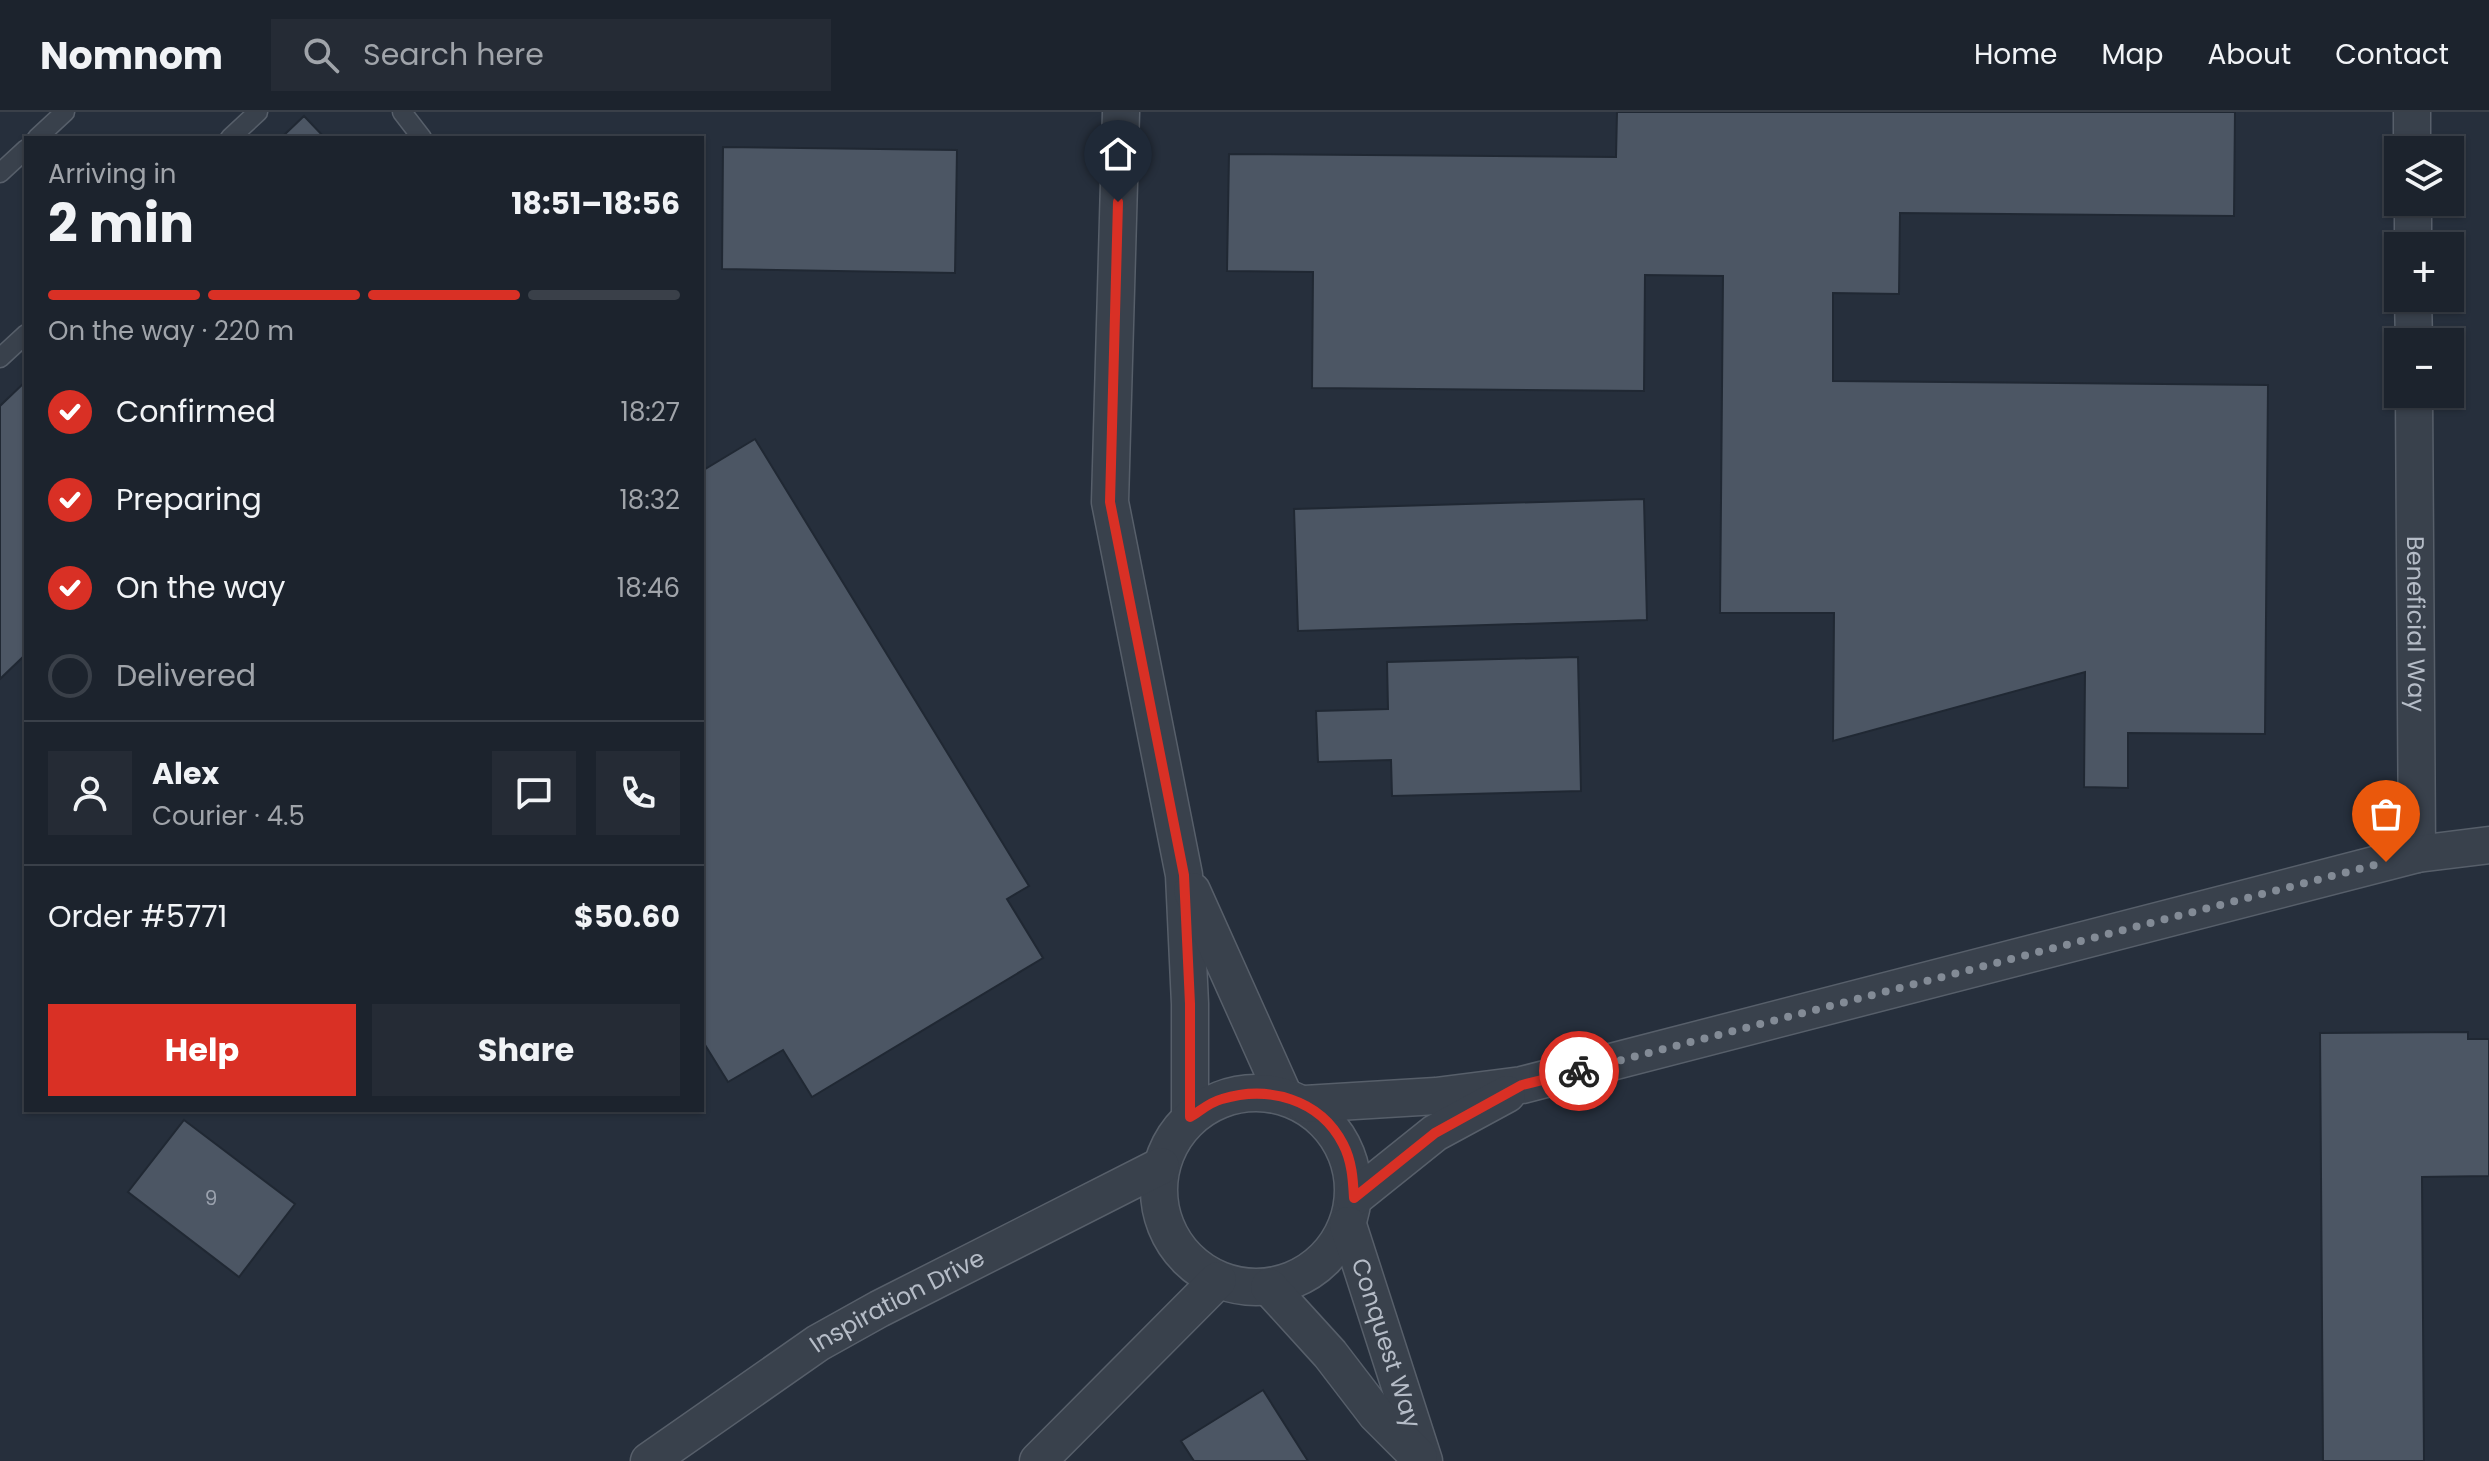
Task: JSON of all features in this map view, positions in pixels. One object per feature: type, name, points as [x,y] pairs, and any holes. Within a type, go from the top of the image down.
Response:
[{"type":"street","points":[[1121,112],[1110,502],[1184,875],[1190,1004],[1190,1117]]},
{"type":"street","points":[[2412,112],[2412,136]]},
{"type":"street","name":"Beneficial Way","points":[[2414,408],[2417,854]]},
{"type":"street","points":[[1184,875],[1295,1100],[1327,1121],[1343,1144],[1352,1170],[1351,1212],[1335,1248],[1317,1267],[1294,1280],[1269,1287],[1243,1287],[1218,1280],[1194,1266],[1175,1246],[1163,1221],[1158,1194],[1161,1166],[1172,1140],[1190,1117],[1218,1099],[1251,1092],[1295,1100],[1436,1096],[1522,1085],[2417,854],[2489,845]]},
{"type":"street","points":[[1351,1212],[1435,1133],[1522,1085]]},
{"type":"street","name":"Inspiration Drive","points":[[649,1461],[818,1343],[1161,1166]]},
{"type":"street","name":"Conquest Way","points":[[1351,1212],[1424,1461]]},
{"type":"street","points":[[1038,1461],[1218,1280]]},
{"type":"street","name":"Conquest Way","points":[[1269,1287],[1330,1354],[1376,1414],[1424,1461]]},
{"type":"lane","points":[[39,136],[65,112]]},
{"type":"lane","points":[[232,136],[258,112]]},
{"type":"lane","points":[[402,112],[420,136]]},
{"type":"lane","points":[[0,173],[24,151]]},
{"type":"lane","points":[[0,358],[24,336]]},
{"type":"building","points":[[1617,112],[2235,112],[2234,216],[1900,213],[1899,294],[1833,293],[1833,381],[2268,385],[2265,734],[2128,733],[2128,788],[2084,787],[2085,672],[1833,741],[1834,613],[1720,613],[1723,276],[1645,275],[1644,391],[1312,388],[1313,272],[1227,271],[1229,154],[1616,157]]},
{"type":"building","points":[[304,116],[323,136],[283,136]]},
{"type":"building","points":[[723,147],[957,150],[955,273],[722,269]]},
{"type":"building","points":[[24,383],[24,656],[0,679],[0,406]]},
{"type":"building","points":[[755,439],[1029,886],[1007,899],[1043,958],[812,1097],[783,1050],[728,1082],[704,1043],[704,470]]},
{"type":"building","points":[[1644,499],[1647,620],[1298,631],[1294,509]]},
{"type":"building","points":[[1578,657],[1581,791],[1392,796],[1391,760],[1318,762],[1316,711],[1388,709],[1387,662]]},
{"type":"building","points":[[2468,1032],[2468,1039],[2489,1039],[2489,1176],[2422,1177],[2424,1461],[2323,1461],[2320,1033]]},
{"type":"building","points":[[184,1120],[295,1204],[239,1277],[128,1192]]},
{"type":"building","points":[[1263,1390],[1308,1461],[1194,1461],[1181,1441]]},
{"type":"way so far","points":[[1579,1071],[2386,862]]},
{"type":"route","points":[[1118,202],[1110,502],[1184,875],[1190,1004],[1190,1117],[1218,1099],[1251,1092],[1284,1096],[1305,1104],[1327,1121],[1343,1144],[1352,1170],[1354,1198],[1435,1133],[1522,1085],[1579,1071]]}]
